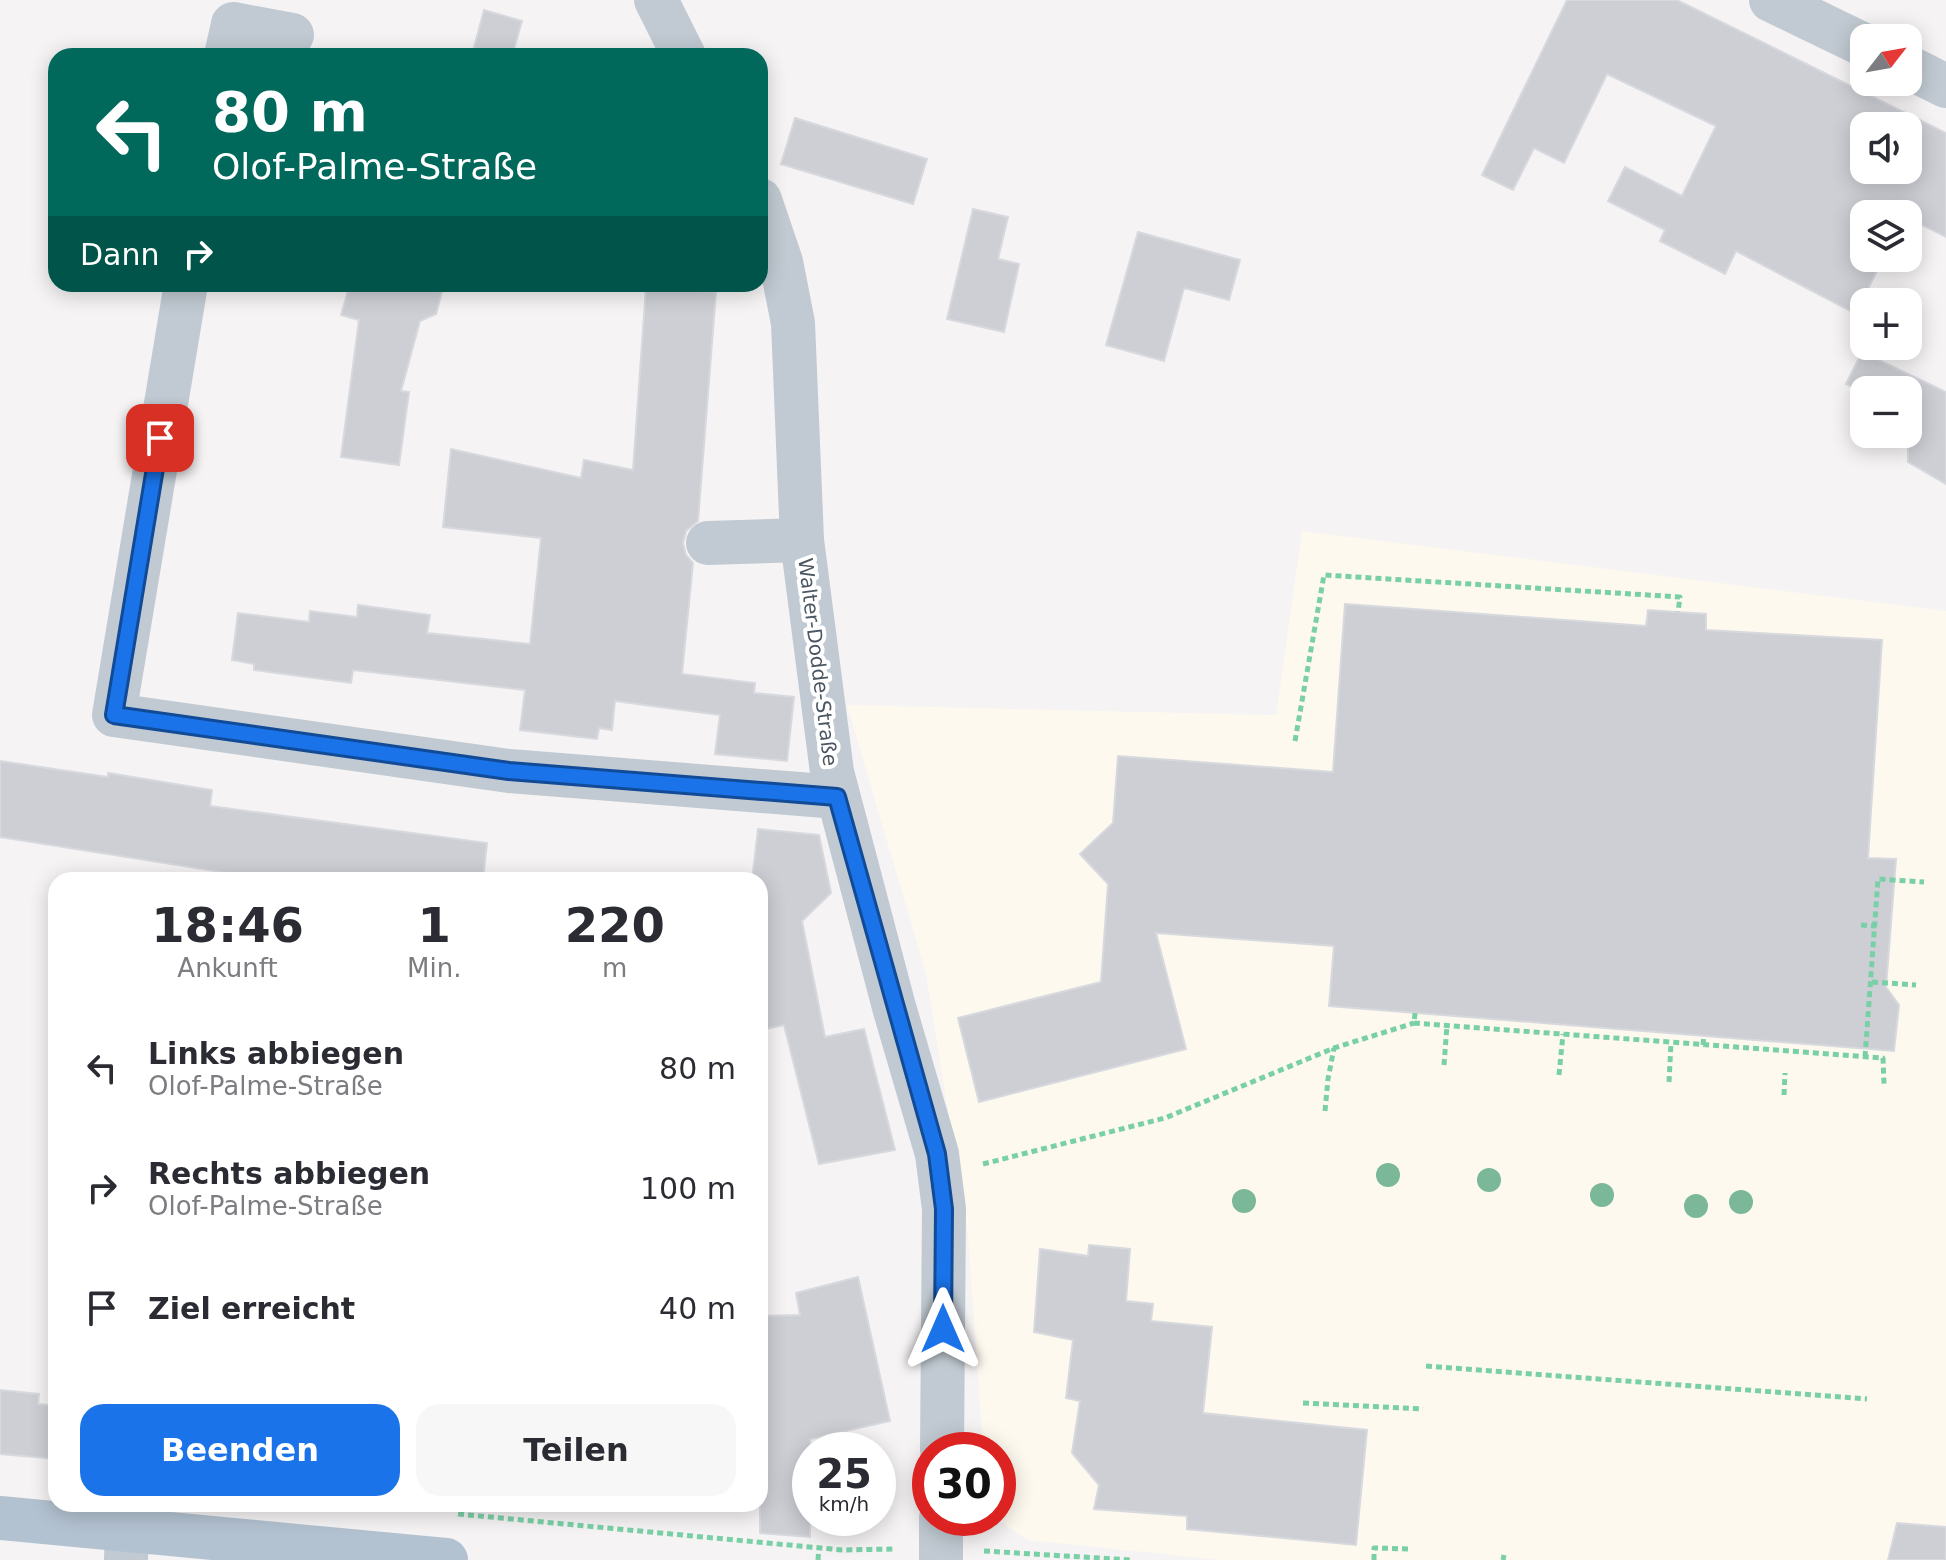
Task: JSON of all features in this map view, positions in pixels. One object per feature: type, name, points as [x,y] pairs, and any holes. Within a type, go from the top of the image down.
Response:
[{"type":"main road","points":[[0,1518],[126,1544],[446,1560]]},
{"type":"street","points":[[656,0],[680,48]]},
{"type":"street","points":[[1771,0],[1850,38]]},
{"type":"street","points":[[228,48],[233,24],[292,35]]},
{"type":"street","points":[[1922,74],[1946,86]]},
{"type":"street","name":"Walter-Dodde-Straße","points":[[768,224],[781,262],[793,323],[802,540],[837,797],[937,1154],[944,1209],[942,1432]]},
{"type":"street","points":[[185,292],[114,715],[509,771],[837,797]]},
{"type":"street","points":[[708,543],[802,540]]},
{"type":"path","points":[[1295,741],[1324,575],[1680,597],[1678,612]]},
{"type":"path","points":[[1865,1057],[1878,879],[1924,882]]},
{"type":"path","points":[[1861,925],[1876,926]]},
{"type":"path","points":[[1872,982],[1916,985]]},
{"type":"path","points":[[1414,1023],[1415,1013]]},
{"type":"path","points":[[940,1175],[1165,1118],[1334,1048],[1414,1023],[1883,1058],[1884,1084]]},
{"type":"path","points":[[1444,1065],[1447,1025]]},
{"type":"path","points":[[1559,1075],[1563,1034]]},
{"type":"path","points":[[1703,1045],[1704,1035]]},
{"type":"path","points":[[1669,1082],[1671,1043]]},
{"type":"path","points":[[1325,1111],[1334,1048]]},
{"type":"path","points":[[1784,1095],[1785,1073]]},
{"type":"path","points":[[1426,1366],[1867,1399]]},
{"type":"path","points":[[1303,1403],[1423,1409]]},
{"type":"path","points":[[448,1513],[842,1550],[941,1542],[1131,1560]]},
{"type":"path","points":[[818,1560],[819,1547]]},
{"type":"path","points":[[1374,1560],[1374,1548],[1412,1549]]},
{"type":"shaded area","points":[[1302,531],[1946,611],[1946,1560],[1221,1560],[1028,1540],[1016,1533],[1016,1432],[982,1432],[968,1236],[926,974],[847,705],[1276,715]]},
{"type":"building","points":[[1567,0],[1677,0],[1850,86],[1850,96],[1871,96],[1904,112],[1850,112],[1850,184],[1922,184],[1922,121],[1946,133],[1946,237],[1922,225],[1922,200],[1850,200],[1850,272],[1876,272],[1869,288],[1850,288],[1850,311],[1736,251],[1725,274],[1660,241],[1665,230],[1608,201],[1625,167],[1682,196],[1716,126],[1607,74],[1564,163],[1534,148],[1513,190],[1482,175]]},
{"type":"building","points":[[484,10],[522,21],[514,48],[474,48]]},
{"type":"building","points":[[795,118],[927,159],[913,204],[781,164]]},
{"type":"building","points":[[973,209],[1008,217],[998,259],[1019,264],[1004,332],[947,319]]},
{"type":"building","points":[[1138,232],[1240,260],[1229,300],[1184,288],[1164,361],[1106,345]]},
{"type":"building","points":[[348,292],[442,292],[436,314],[420,321],[401,391],[409,392],[399,465],[341,457],[359,320],[341,315]]},
{"type":"building","points":[[646,292],[716,292],[698,521],[686,531],[683,543],[686,555],[693,563],[682,674],[755,683],[754,693],[794,697],[787,761],[715,754],[720,715],[615,701],[612,730],[599,728],[597,739],[520,730],[525,690],[353,670],[351,683],[254,670],[254,664],[232,660],[238,613],[309,622],[310,611],[357,617],[358,605],[430,615],[427,633],[530,644],[541,538],[443,527],[451,449],[581,478],[584,460],[633,470]]},
{"type":"building","points":[[1858,360],[1879,360],[1912,376],[1850,376]]},
{"type":"building","points":[[1922,381],[1946,392],[1946,484],[1908,462],[1908,448],[1922,448]]},
{"type":"building","points":[[1345,604],[1646,626],[1648,610],[1706,614],[1706,630],[1882,640],[1868,858],[1896,859],[1886,987],[1899,1005],[1894,1051],[1329,1006],[1334,946],[1156,933],[1186,1049],[979,1102],[958,1018],[1101,982],[1108,884],[1080,854],[1113,823],[1118,756],[1333,772]]},
{"type":"building","points":[[0,761],[108,777],[108,773],[212,790],[210,806],[487,843],[484,872],[221,872],[0,837]]},
{"type":"building","points":[[758,829],[819,835],[831,893],[802,921],[825,1037],[864,1029],[895,1150],[819,1164],[784,1025],[768,1028],[768,872],[753,872]]},
{"type":"building","points":[[1089,1245],[1130,1249],[1126,1301],[1153,1304],[1151,1321],[1212,1327],[1203,1413],[1367,1430],[1356,1545],[1187,1529],[1187,1516],[1094,1509],[1099,1485],[1072,1453],[1080,1401],[1066,1398],[1073,1340],[1034,1332],[1040,1249],[1088,1256]]},
{"type":"building","points":[[858,1277],[890,1421],[841,1432],[792,1432],[792,1536],[760,1533],[760,1512],[768,1512],[768,1316],[800,1315],[796,1293]]},
{"type":"building","points":[[0,1390],[39,1394],[38,1404],[48,1405],[48,1458],[0,1454]]},
{"type":"building","points":[[1897,1523],[1946,1527],[1946,1560],[1888,1560]]},
{"type":"route","points":[[160,438],[114,715],[509,771],[837,797],[937,1154],[944,1209],[943,1329]]}]
